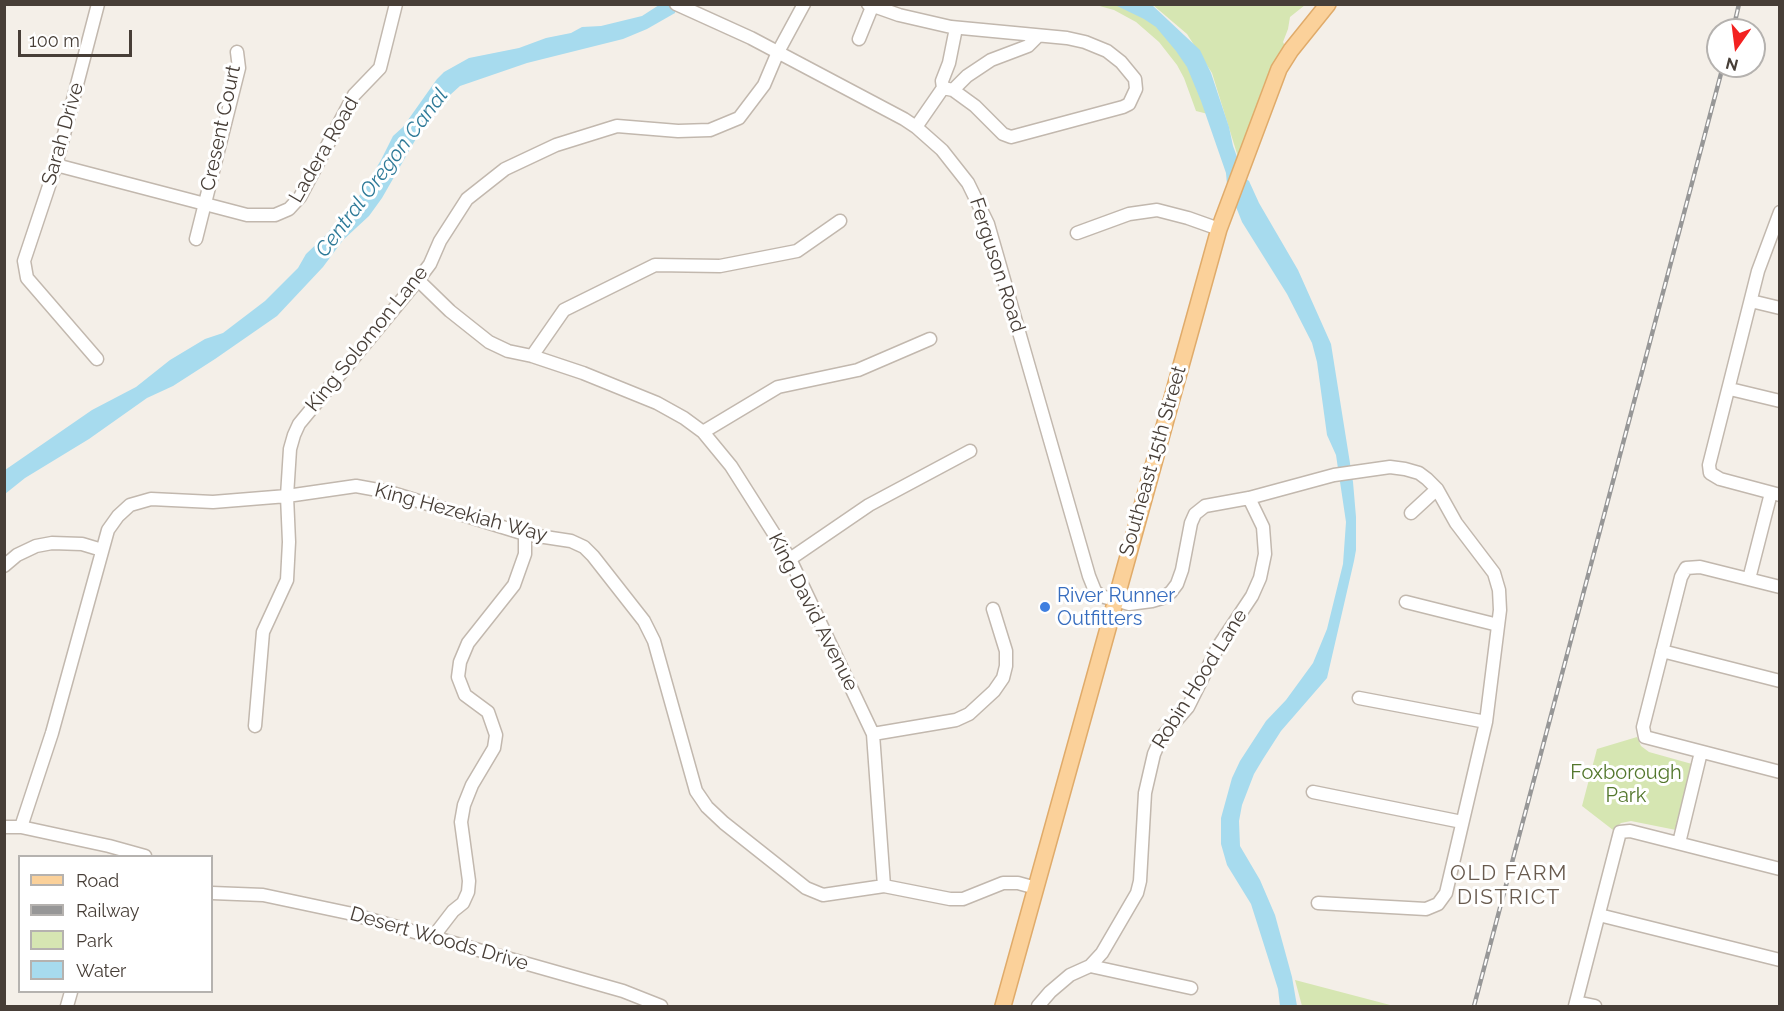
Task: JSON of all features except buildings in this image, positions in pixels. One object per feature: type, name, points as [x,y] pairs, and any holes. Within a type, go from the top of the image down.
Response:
[{"type":"main road","name":"Southeast 15th Street","points":[[1003,1006],[1218,229],[1279,69],[1291,50],[1328,4]]},
{"type":"street","name":"Sarah Drive","points":[[97,359],[27,278],[24,261],[57,165],[98,4]]},
{"type":"street","name":"Ladera Road","points":[[57,165],[247,215],[275,215],[290,209],[300,198],[354,95],[380,68],[396,4]]},
{"type":"street","name":"King Solomon Lane","points":[[255,726],[263,632],[287,580],[289,542],[287,496],[290,449],[294,435],[299,424],[418,280],[467,199],[505,169],[556,144],[617,126],[678,131],[710,130],[739,118],[764,85],[778,52],[804,4]]},
{"type":"street","name":"Ferguson Road","points":[[677,5],[778,52],[916,127],[952,161],[979,202],[994,245],[1093,586],[1101,596],[1114,601]]},
{"type":"street","points":[[860,39],[870,6],[924,22],[956,28],[1066,38],[1085,42],[1107,51],[1121,62],[1135,79],[1134,97],[1129,104],[1123,107],[1011,137],[1003,134],[975,106],[948,89],[942,81],[949,63],[956,28]]},
{"type":"street","points":[[916,127],[948,89],[992,60],[1028,46],[1038,36]]},
{"type":"street","name":"Cresent Court","points":[[196,239],[238,68],[237,52]]},
{"type":"street","points":[[1077,233],[1129,214],[1157,210],[1218,229]]},
{"type":"street","points":[[1749,579],[1775,494],[1719,479],[1710,472],[1709,465],[1758,271],[1779,213]]},
{"type":"street","points":[[532,356],[564,310],[655,265],[720,266],[797,250],[840,221]]},
{"type":"street","name":"King David Avenue","points":[[418,280],[450,311],[489,342],[508,351],[532,356],[657,403],[684,418],[703,432],[731,466],[790,559],[873,734],[884,886]]},
{"type":"street","points":[[1750,301],[1779,308]]},
{"type":"street","points":[[703,432],[778,387],[858,370],[930,339]]},
{"type":"street","points":[[1730,389],[1779,401]]},
{"type":"street","points":[[790,559],[869,505],[970,452]]},
{"type":"street","points":[[1114,601],[1129,604],[1152,601],[1171,592],[1182,570],[1188,531],[1195,514],[1205,506],[1249,498],[1336,475],[1390,467],[1406,469],[1427,478],[1437,489],[1456,523],[1494,573],[1499,590],[1498,625],[1486,722],[1446,893],[1438,903],[1426,909],[1318,903]]},
{"type":"street","name":"King Hezekiah Way","points":[[21,827],[52,732],[108,530],[118,516],[130,505],[151,499],[213,502],[287,496],[356,486],[389,492],[525,534],[571,541],[584,547],[644,621],[654,641],[696,791],[707,807],[724,824],[806,888],[823,895],[884,886],[950,899],[963,899],[1003,883],[1018,883],[1036,888]]},
{"type":"street","points":[[1411,513],[1437,489]]},
{"type":"street","name":"Robin Hood Lane","points":[[1038,1006],[1070,975],[1089,966],[1102,953],[1137,893],[1140,881],[1145,793],[1154,754],[1161,738],[1188,707],[1218,647],[1252,596],[1260,578],[1265,554],[1263,527],[1249,498]]},
{"type":"street","points":[[433,937],[453,911],[463,903],[468,892],[469,881],[461,822],[464,805],[472,785],[494,748],[496,735],[488,712],[465,695],[458,677],[460,662],[468,643],[514,585],[525,554],[525,534]]},
{"type":"street","points":[[4,566],[17,555],[36,546],[52,543],[82,544],[102,550]]},
{"type":"street","points":[[1779,587],[1700,567],[1686,568],[1681,577],[1643,727],[1645,737],[1779,772]]},
{"type":"street","points":[[1406,602],[1498,625]]},
{"type":"street","points":[[873,734],[956,720],[969,714],[994,691],[1003,678],[1006,651],[993,609]]},
{"type":"street","points":[[1662,651],[1779,681]]},
{"type":"street","points":[[1359,698],[1486,722]]},
{"type":"street","points":[[1679,843],[1701,752]]},
{"type":"street","points":[[1313,792],[1462,822]]},
{"type":"street","points":[[4,827],[21,827],[108,851],[138,855]]},
{"type":"street","points":[[1595,1006],[1575,1004],[1620,832],[1630,831],[1779,869]]},
{"type":"street","name":"Desert Woods Drive","points":[[213,892],[263,895],[348,913],[623,991],[662,1006]]},
{"type":"street","points":[[1599,915],[1779,960]]},
{"type":"street","points":[[1089,966],[1191,988]]},
{"type":"green space","points":[[1096,5],[1140,5],[1165,24],[1216,116],[1196,111],[1184,78],[1159,42],[1136,22],[1114,10]]},
{"type":"green space","points":[[1153,5],[1305,5],[1290,17],[1283,42],[1285,46],[1264,84],[1238,157],[1212,73],[1187,34]]},
{"type":"green space","name":"Foxborough Park","points":[[1637,737],[1641,746],[1649,752],[1692,764],[1676,830],[1631,821],[1621,823],[1613,830],[1582,806],[1597,749]]},
{"type":"green space","points":[[1295,980],[1394,1006],[1302,1006]]},
{"type":"water","name":"Central Oregon Canal","points":[[659,5],[677,5],[675,13],[623,39],[527,63],[460,86],[450,95],[417,137],[369,216],[343,240],[323,267],[277,316],[173,386],[147,398],[89,439],[25,478],[5,494],[5,470],[92,410],[136,387],[170,360],[205,339],[223,333],[265,301],[298,268],[306,254],[325,236],[360,195],[393,136],[403,127],[444,72],[469,58],[519,48],[546,38],[571,33],[582,27],[601,26],[642,16]]},
{"type":"water","points":[[1115,5],[1152,5],[1200,50],[1211,73],[1245,178],[1249,181],[1259,203],[1298,270],[1331,344],[1353,482],[1356,517],[1354,561],[1327,678],[1281,731],[1263,759],[1254,774],[1242,805],[1239,821],[1240,846],[1260,880],[1275,915],[1292,977],[1297,1006],[1280,1006],[1278,989],[1251,904],[1227,865],[1221,844],[1221,818],[1232,778],[1240,761],[1266,721],[1286,700],[1313,663],[1327,629],[1343,564],[1346,522],[1336,455],[1327,435],[1317,362],[1312,343],[1287,294],[1242,222],[1227,184],[1226,173],[1201,101],[1187,67],[1156,27]]},
{"type":"railway","points":[[1736,18],[1739,4]]},
{"type":"railway","points":[[1474,1006],[1720,78]]},
{"type":"place","name":"River Runner Outfitters","points":[[1045,607]]},
{"type":"district","name":"OLD FARM DISTRICT","points":[[1509,886]]}]
